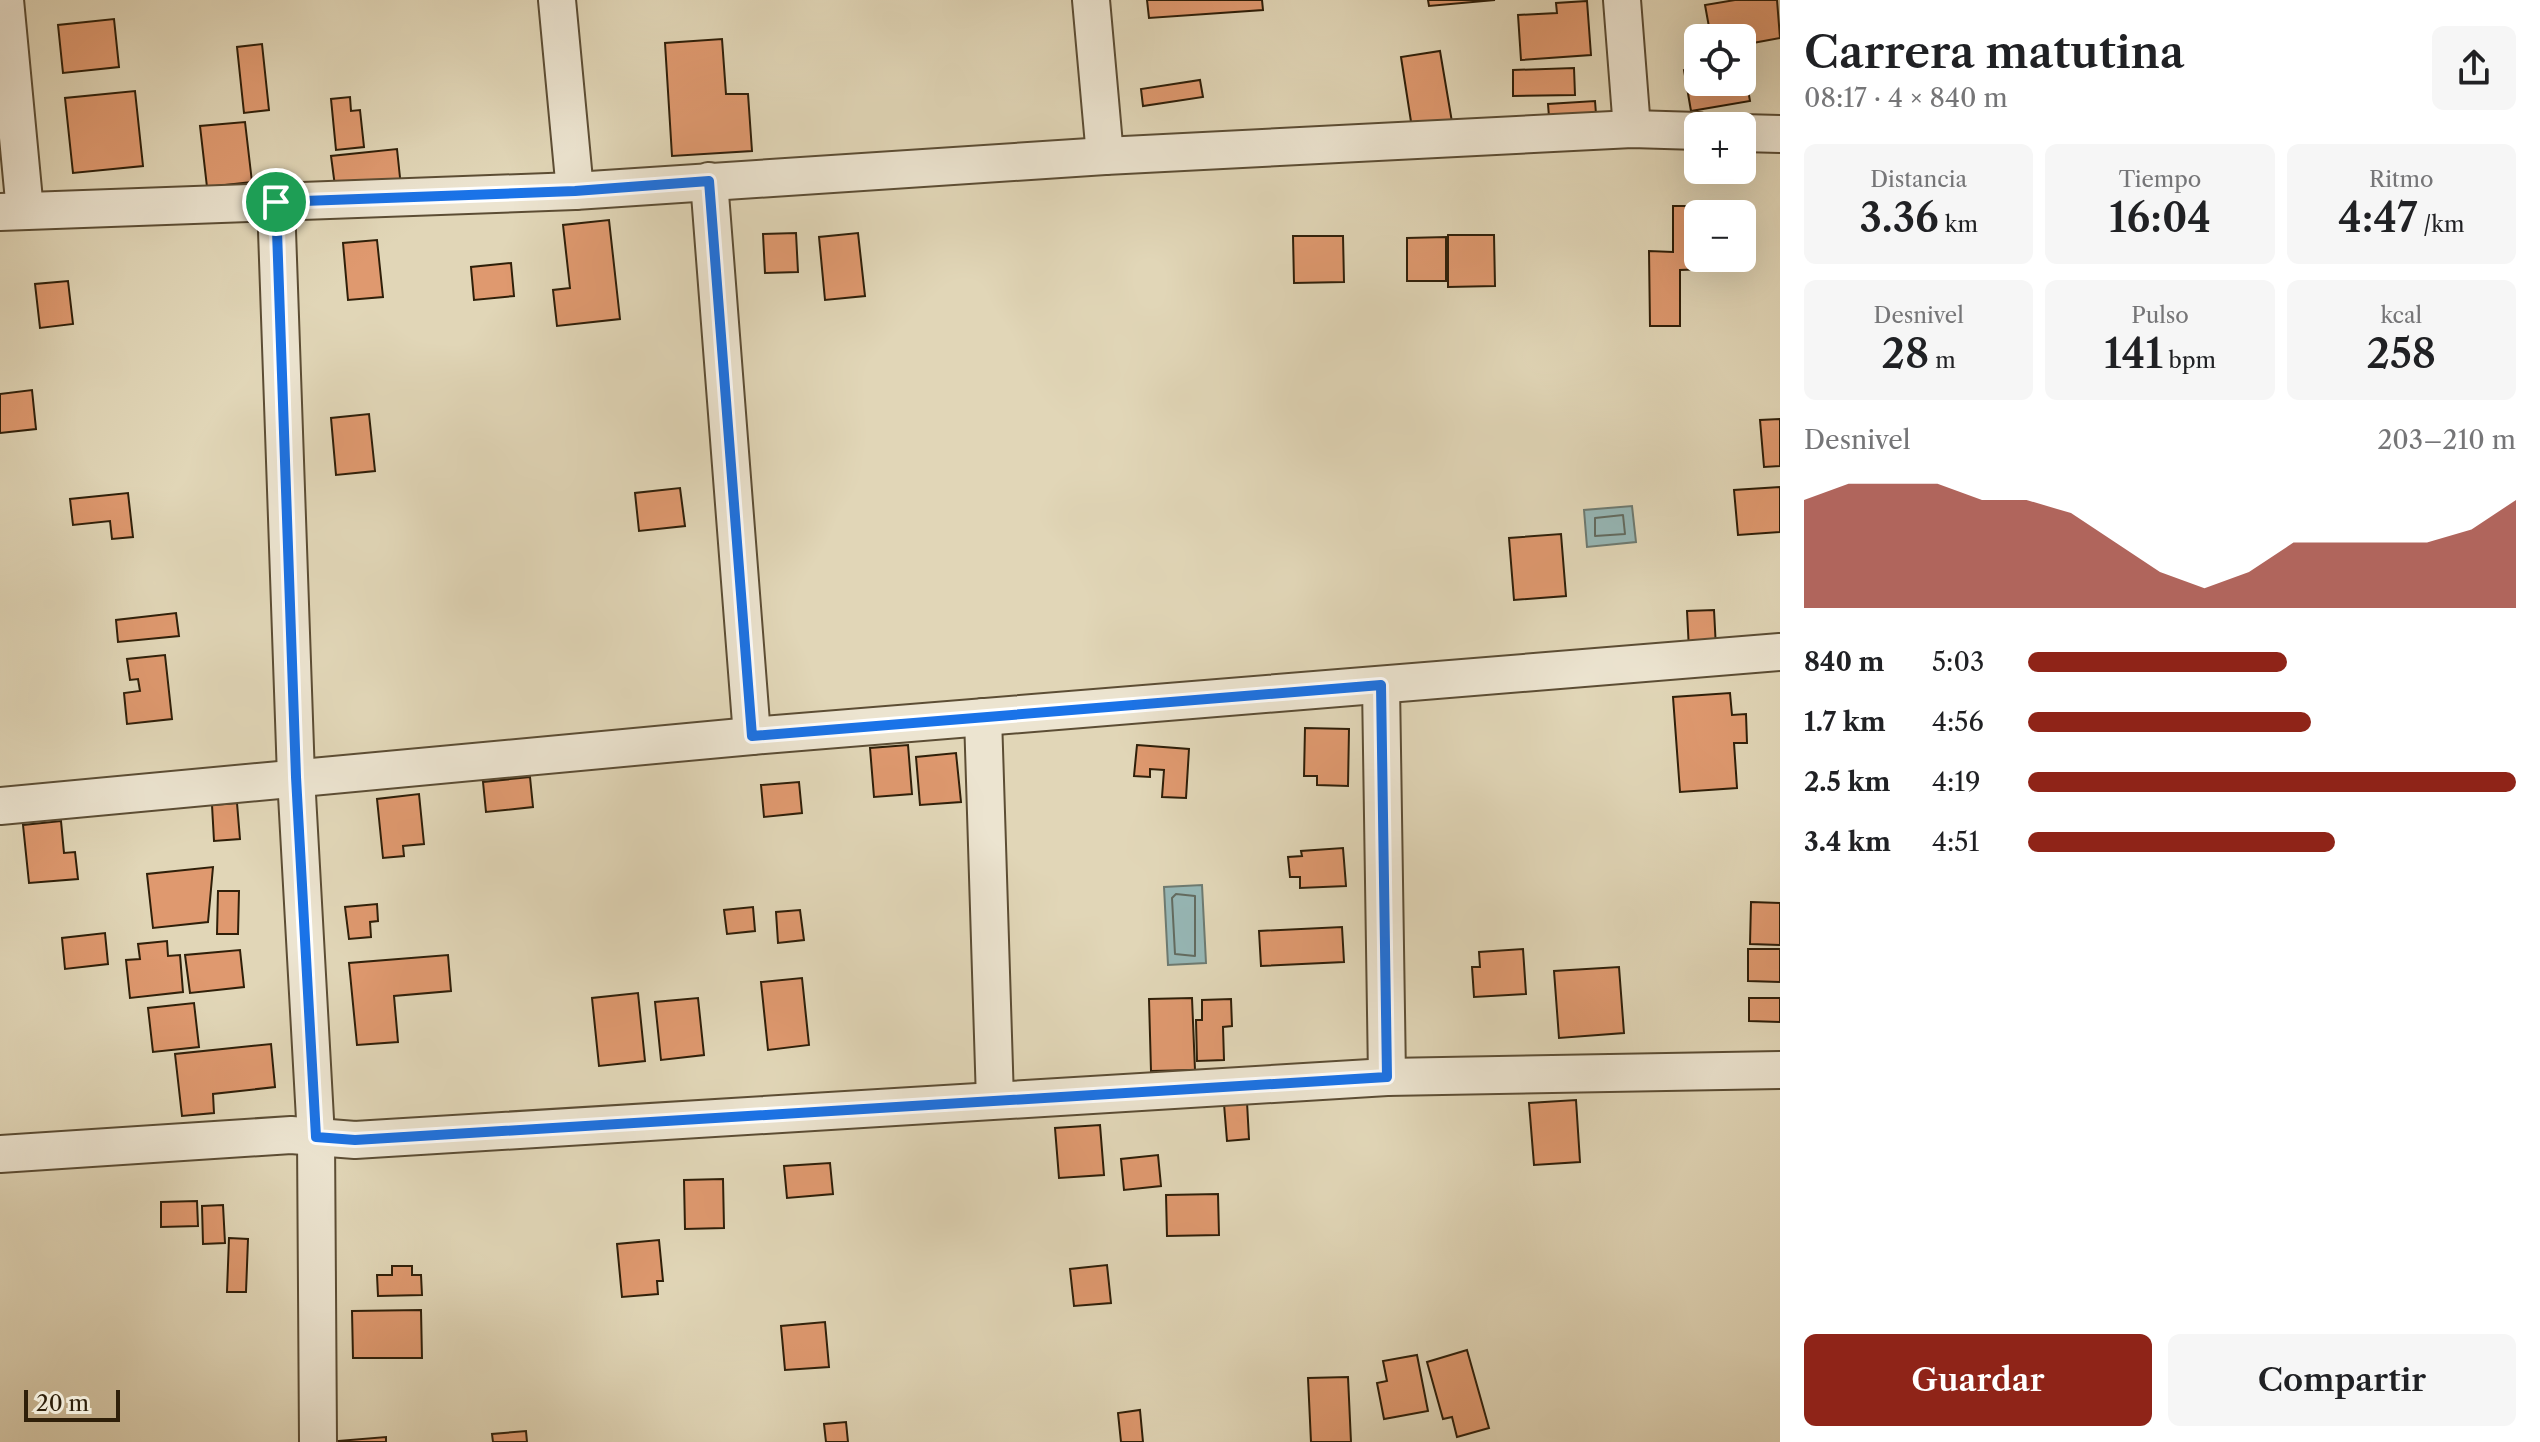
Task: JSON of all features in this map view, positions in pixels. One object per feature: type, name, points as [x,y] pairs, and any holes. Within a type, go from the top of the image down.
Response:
[{"type":"street","points":[[5,0],[12,212],[575,191],[1105,156],[1632,129],[1684,131]]},
{"type":"street","points":[[557,0],[575,191]]},
{"type":"street","points":[[1091,0],[1105,156]]},
{"type":"street","points":[[1622,0],[1632,129]]},
{"type":"street","points":[[1756,133],[1780,134]]},
{"type":"street","points":[[709,181],[752,736]]},
{"type":"street","points":[[276,202],[296,777],[316,1137],[318,1442]]},
{"type":"street","points":[[0,806],[752,736],[1780,652]]},
{"type":"street","points":[[1381,685],[1387,1077]]},
{"type":"street","points":[[983,717],[995,1100]]},
{"type":"street","points":[[0,1154],[276,1136],[355,1140],[1387,1077],[1780,1070]]},
{"type":"water","points":[[1632,506],[1636,542],[1587,547],[1584,510]]},
{"type":"water","points":[[1202,885],[1206,963],[1168,965],[1164,887]]},
{"type":"building","points":[[1147,0],[1262,0],[1263,10],[1149,18]]},
{"type":"building","points":[[1428,0],[1495,0],[1429,6]]},
{"type":"building","points":[[1735,0],[1777,0],[1780,38],[1756,42],[1756,24],[1708,24],[1705,5]]},
{"type":"building","points":[[1587,1],[1591,55],[1521,60],[1518,15],[1557,13],[1556,3]]},
{"type":"building","points":[[114,19],[119,67],[63,73],[58,25]]},
{"type":"building","points":[[722,39],[726,94],[748,94],[752,151],[672,156],[665,43]]},
{"type":"building","points":[[262,44],[269,110],[244,113],[237,47]]},
{"type":"building","points":[[1440,51],[1452,122],[1412,128],[1401,57]]},
{"type":"building","points":[[1574,68],[1575,95],[1513,96],[1513,70]]},
{"type":"building","points":[[1200,80],[1203,97],[1143,106],[1141,89]]},
{"type":"building","points":[[135,91],[143,166],[73,173],[65,98]]},
{"type":"building","points":[[1688,96],[1749,96],[1750,101],[1691,111]]},
{"type":"building","points":[[350,97],[351,111],[360,110],[364,147],[336,150],[331,99]]},
{"type":"building","points":[[1595,101],[1597,127],[1550,130],[1548,104]]},
{"type":"building","points":[[245,122],[252,182],[207,187],[200,126]]},
{"type":"building","points":[[397,149],[401,187],[336,194],[331,156]]},
{"type":"building","points":[[1673,206],[1684,206],[1680,326],[1650,326],[1649,251],[1673,252]]},
{"type":"building","points":[[609,220],[620,319],[557,326],[553,290],[570,288],[563,225]]},
{"type":"building","points":[[796,233],[798,272],[765,273],[763,234]]},
{"type":"building","points":[[858,233],[865,296],[825,300],[819,237]]},
{"type":"building","points":[[1448,235],[1494,235],[1495,286],[1448,287]]},
{"type":"building","points":[[1293,236],[1343,236],[1344,282],[1294,283]]},
{"type":"building","points":[[1446,237],[1446,281],[1407,281],[1407,238]]},
{"type":"building","points":[[377,240],[383,297],[348,300],[343,243]]},
{"type":"building","points":[[511,263],[514,296],[474,300],[471,267]]},
{"type":"building","points":[[68,281],[73,324],[40,328],[35,284]]},
{"type":"building","points":[[32,390],[36,429],[0,433],[0,394]]},
{"type":"building","points":[[369,414],[375,471],[336,475],[331,418]]},
{"type":"building","points":[[1780,419],[1780,466],[1764,467],[1760,420]]},
{"type":"building","points":[[1780,487],[1780,532],[1738,535],[1734,490]]},
{"type":"building","points":[[680,488],[685,526],[639,531],[635,493]]},
{"type":"building","points":[[128,493],[133,537],[112,539],[110,521],[73,525],[70,499]]},
{"type":"building","points":[[1561,534],[1566,596],[1514,600],[1509,538]]},
{"type":"building","points":[[1714,610],[1716,648],[1689,650],[1687,611]]},
{"type":"building","points":[[176,613],[179,636],[118,642],[116,620]]},
{"type":"building","points":[[165,655],[172,719],[127,724],[124,693],[140,691],[138,679],[130,680],[127,659]]},
{"type":"building","points":[[1730,693],[1732,715],[1746,714],[1747,743],[1734,743],[1737,788],[1680,792],[1673,697]]},
{"type":"building","points":[[1305,728],[1349,729],[1348,786],[1317,785],[1317,776],[1304,776]]},
{"type":"building","points":[[908,745],[912,794],[874,797],[870,748]]},
{"type":"building","points":[[1137,745],[1189,749],[1186,798],[1162,797],[1164,770],[1150,769],[1150,777],[1134,776]]},
{"type":"building","points":[[956,753],[961,802],[920,805],[916,757]]},
{"type":"building","points":[[530,777],[533,807],[486,812],[483,782]]},
{"type":"building","points":[[799,782],[802,813],[764,817],[761,785]]},
{"type":"building","points":[[419,794],[424,844],[403,846],[404,856],[383,858],[377,799]]},
{"type":"building","points":[[237,803],[240,839],[214,841],[212,805]]},
{"type":"building","points":[[61,821],[64,853],[75,852],[78,879],[29,883],[23,825]]},
{"type":"building","points":[[1343,848],[1346,886],[1300,888],[1300,877],[1290,877],[1288,857],[1302,856],[1301,851]]},
{"type":"building","points":[[213,867],[208,922],[153,928],[147,874]]},
{"type":"building","points":[[218,891],[239,891],[238,934],[217,934]]},
{"type":"building","points":[[1751,902],[1780,903],[1780,945],[1750,944]]},
{"type":"building","points":[[377,904],[378,921],[370,922],[371,937],[349,939],[345,907]]},
{"type":"building","points":[[753,907],[755,931],[727,934],[724,910]]},
{"type":"building","points":[[800,910],[804,940],[778,943],[776,912]]},
{"type":"building","points":[[1342,927],[1344,962],[1261,966],[1259,931]]},
{"type":"building","points":[[105,933],[108,964],[65,969],[62,938]]},
{"type":"building","points":[[167,941],[168,956],[180,955],[183,992],[130,998],[126,960],[140,959],[138,944]]},
{"type":"building","points":[[1523,949],[1526,994],[1474,997],[1472,967],[1480,967],[1479,952]]},
{"type":"building","points":[[1748,949],[1780,949],[1780,982],[1748,981]]},
{"type":"building","points":[[240,950],[244,987],[190,993],[185,955]]},
{"type":"building","points":[[448,955],[451,991],[394,996],[398,1042],[357,1045],[349,963]]},
{"type":"building","points":[[1619,967],[1624,1033],[1559,1038],[1554,971]]},
{"type":"building","points":[[802,978],[809,1045],[768,1050],[761,982]]},
{"type":"building","points":[[638,993],[645,1061],[599,1066],[592,998]]},
{"type":"building","points":[[698,998],[704,1055],[661,1060],[655,1002]]},
{"type":"building","points":[[1192,998],[1195,1070],[1151,1071],[1149,999]]},
{"type":"building","points":[[1749,998],[1780,998],[1780,1022],[1749,1021]]},
{"type":"building","points":[[1231,999],[1232,1026],[1223,1027],[1224,1060],[1197,1061],[1196,1020],[1202,1020],[1202,1000]]},
{"type":"building","points":[[194,1003],[199,1047],[153,1052],[148,1008]]},
{"type":"building","points":[[271,1044],[275,1087],[213,1094],[214,1113],[182,1116],[175,1054]]},
{"type":"building","points":[[1576,1100],[1580,1162],[1534,1165],[1529,1103]]},
{"type":"building","points":[[1247,1102],[1249,1139],[1227,1141],[1224,1104]]},
{"type":"building","points":[[1100,1125],[1104,1175],[1059,1178],[1055,1128]]},
{"type":"building","points":[[1158,1155],[1161,1186],[1124,1190],[1121,1159]]},
{"type":"building","points":[[830,1163],[833,1194],[787,1198],[784,1166]]},
{"type":"building","points":[[723,1179],[724,1228],[685,1229],[684,1180]]},
{"type":"building","points":[[1218,1194],[1219,1235],[1167,1236],[1166,1195]]},
{"type":"building","points":[[197,1201],[198,1226],[161,1227],[161,1202]]},
{"type":"building","points":[[223,1205],[225,1243],[203,1244],[202,1206]]},
{"type":"building","points":[[229,1238],[248,1239],[246,1292],[227,1292]]},
{"type":"building","points":[[659,1240],[663,1281],[657,1281],[658,1294],[622,1297],[617,1244]]},
{"type":"building","points":[[1107,1265],[1111,1303],[1074,1306],[1070,1269]]},
{"type":"building","points":[[392,1266],[412,1266],[412,1275],[421,1275],[422,1295],[378,1296],[377,1275],[392,1275]]},
{"type":"building","points":[[421,1310],[422,1358],[353,1358],[352,1311]]},
{"type":"building","points":[[825,1322],[829,1367],[785,1370],[781,1326]]},
{"type":"building","points":[[1467,1350],[1489,1428],[1457,1437],[1452,1417],[1443,1419],[1427,1362]]},
{"type":"building","points":[[1417,1355],[1428,1411],[1384,1419],[1377,1383],[1387,1381],[1383,1361]]},
{"type":"building","points":[[1348,1377],[1351,1442],[1311,1442],[1308,1378]]},
{"type":"building","points":[[1140,1410],[1143,1442],[1121,1442],[1118,1413]]},
{"type":"building","points":[[846,1422],[848,1442],[826,1442],[824,1424]]},
{"type":"building","points":[[526,1431],[527,1442],[493,1442],[492,1434]]},
{"type":"building","points":[[386,1437],[386,1442],[326,1442]]},
{"type":"route","points":[[709,181],[752,736],[1381,685],[1387,1077],[355,1140],[316,1137],[296,777],[276,202],[575,191],[709,181]]}]
